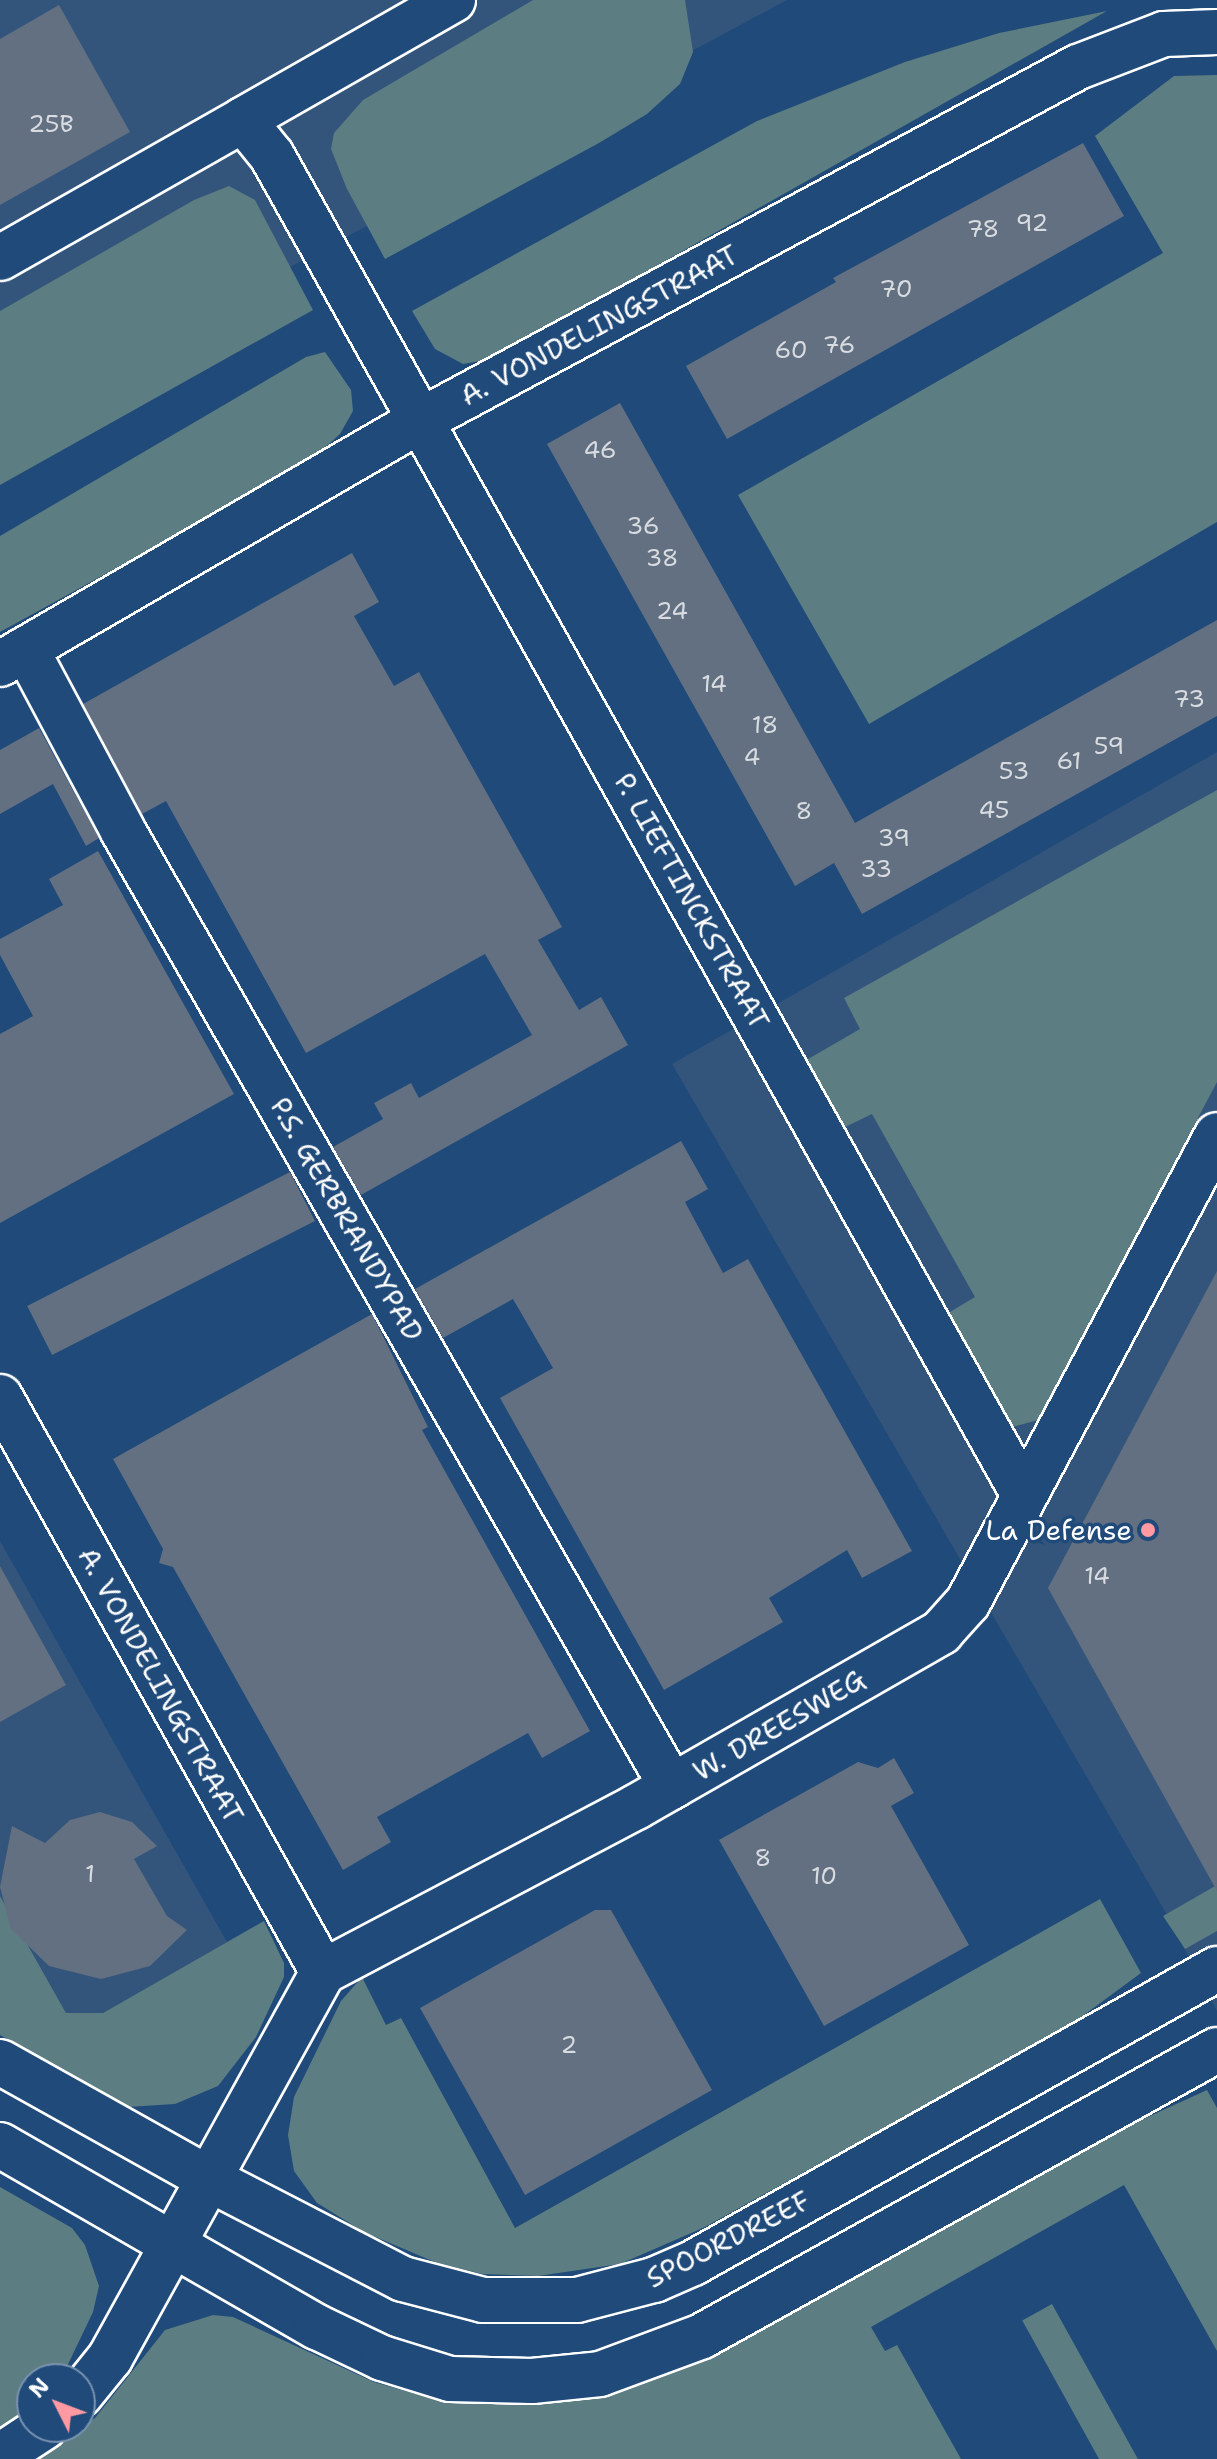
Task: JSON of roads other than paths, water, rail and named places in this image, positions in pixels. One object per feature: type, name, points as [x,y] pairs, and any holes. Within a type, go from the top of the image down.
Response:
[{"type":"street","points":[[0,258],[453,0]]},
{"type":"street","name":"A. VONDELINGSTRAAT","points":[[13,657],[420,421],[1078,67],[1164,34],[1217,32]]},
{"type":"street","name":"P. LIEFTINCKSTRAAT","points":[[243,120],[272,156],[1024,1495]]},
{"type":"street","name":"P.S. GERBRANDYPAD","points":[[13,657],[123,831],[672,1787]]},
{"type":"street","name":"W. DREESWEG","points":[[323,1972],[672,1787],[941,1632],[968,1602],[1217,1135]]},
{"type":"street","name":"A. VONDELINGSTRAAT","points":[[0,1397],[323,1972]]},
{"type":"street","name":"SPOORDREEF","points":[[0,2062],[209,2179],[403,2279],[483,2300],[577,2300],[654,2280],[693,2263],[1217,1969]]},
{"type":"street","points":[[96,2375],[110,2358],[323,1972]]},
{"type":"street","points":[[0,2145],[317,2327],[382,2358],[437,2375],[489,2383],[600,2374],[702,2336],[1217,2050]]},
{"type":"street","points":[[0,2456],[20,2443]]},
{"type":"place","name":"La Defense","points":[[1148,1530]]}]
